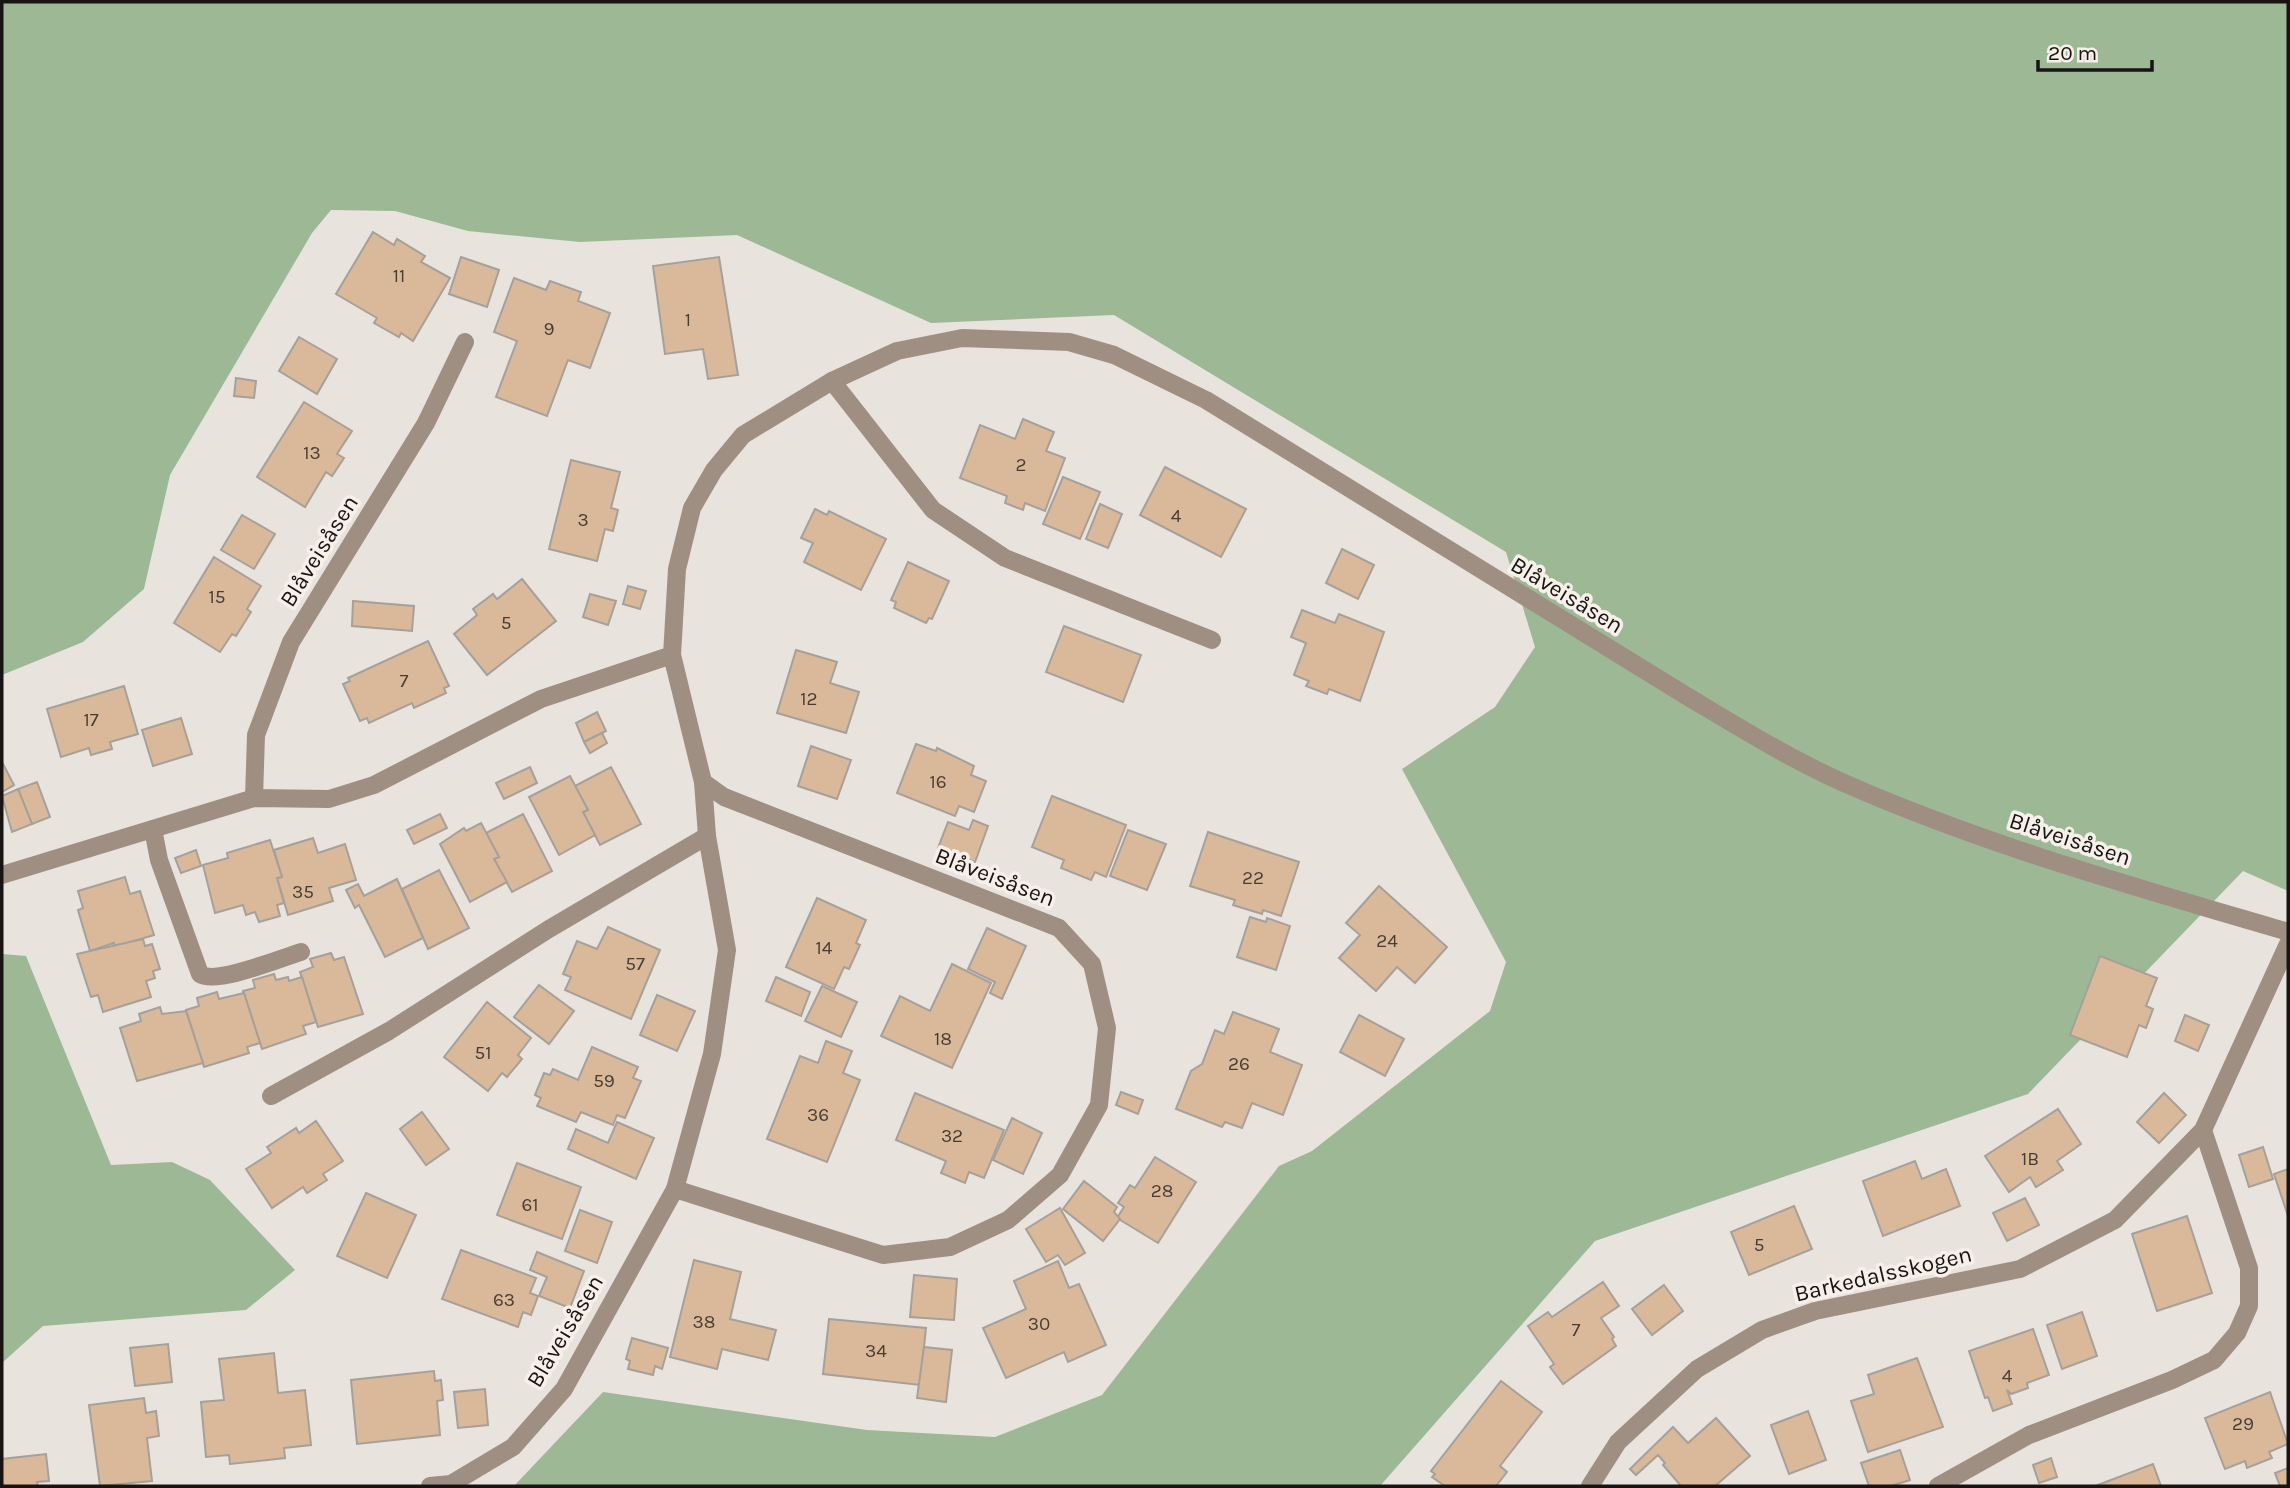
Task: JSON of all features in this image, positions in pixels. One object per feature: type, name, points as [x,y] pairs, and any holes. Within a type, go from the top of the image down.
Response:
[{"type":"street","name":"Blåveisåsen","points":[[430,1486],[451,1484],[513,1447],[564,1389],[675,1189],[712,1054],[727,950],[706,836],[703,782],[672,655],[677,569],[692,508],[714,470],[743,435],[832,381],[897,351],[962,338],[1028,338],[1069,342],[1114,355],[1206,400],[1674,688],[1764,742],[1844,783],[2047,860],[2288,932]]},
{"type":"street","name":"Blåveisåsen","points":[[254,798],[256,735],[291,642],[426,423],[465,342]]},
{"type":"street","points":[[832,381],[933,510],[1005,558],[1212,640]]},
{"type":"street","points":[[2,875],[254,798],[329,799],[374,785],[541,699],[672,655]]},
{"type":"street","name":"Blåveisåsen","points":[[675,1189],[883,1255],[950,1247],[1008,1220],[1060,1175],[1099,1105],[1107,1028],[1092,964],[1059,929],[724,797],[703,782]]},
{"type":"street","points":[[153,829],[159,860],[200,974],[206,978],[220,977],[301,951]]},
{"type":"street","points":[[271,1096],[389,1031],[549,929],[706,836]]},
{"type":"street","name":"Barkedalsskogen","points":[[1590,1486],[1618,1442],[1697,1368],[1762,1330],[1815,1311],[2020,1269],[2115,1220],[2203,1130],[2288,944]]},
{"type":"street","points":[[1938,1486],[2029,1434],[2172,1380],[2214,1360],[2237,1333],[2249,1306],[2249,1268],[2203,1130]]},
{"type":"green space","points":[[2,2],[2288,2],[2288,891],[2243,871],[2028,1094],[1595,1241],[1380,1486],[514,1486],[603,1392],[867,1430],[995,1437],[1102,1395],[1279,1166],[1312,1151],[1490,1011],[1506,962],[1402,769],[1495,707],[1535,647],[1506,552],[1114,315],[931,323],[737,235],[580,242],[468,231],[395,211],[331,210],[312,233],[170,475],[144,589],[83,642],[2,675]]},
{"type":"green space","points":[[2,954],[26,956],[111,1165],[172,1162],[210,1180],[295,1270],[246,1310],[43,1326],[2,1363]]},
{"type":"building","points":[[373,232],[394,245],[397,239],[425,256],[421,262],[450,278],[413,341],[401,333],[399,337],[374,323],[377,318],[336,294]]},
{"type":"building","points":[[461,257],[499,270],[487,307],[449,294]]},
{"type":"building","points":[[719,257],[738,375],[708,379],[703,349],[665,354],[653,266]]},
{"type":"building","points":[[514,278],[546,290],[550,281],[581,292],[578,301],[610,313],[590,368],[568,360],[547,416],[496,397],[517,341],[494,332]]},
{"type":"building","points":[[299,337],[337,359],[317,394],[279,371]]},
{"type":"building","points":[[236,378],[256,381],[254,398],[234,396]]},
{"type":"building","points":[[304,402],[352,431],[337,454],[344,458],[332,476],[326,472],[305,507],[257,477]]},
{"type":"building","points":[[1023,419],[1054,432],[1046,451],[1065,458],[1045,511],[1025,503],[1023,510],[1005,503],[1007,496],[960,478],[980,425],[1015,439]]},
{"type":"building","points":[[571,460],[620,472],[611,508],[618,510],[613,531],[605,529],[597,561],[549,549]]},
{"type":"building","points":[[1165,467],[1246,509],[1221,557],[1140,515]]},
{"type":"building","points":[[1063,477],[1100,492],[1080,539],[1043,524]]},
{"type":"building","points":[[1100,504],[1122,514],[1108,548],[1086,539]]},
{"type":"building","points":[[815,509],[827,515],[829,511],[886,539],[861,590],[804,562],[813,543],[801,538]]},
{"type":"building","points":[[242,515],[275,534],[254,569],[221,550]]},
{"type":"building","points":[[1342,549],[1374,565],[1358,599],[1326,583]]},
{"type":"building","points":[[214,557],[261,586],[247,609],[251,612],[236,636],[232,634],[220,652],[174,623]]},
{"type":"building","points":[[908,562],[949,581],[932,619],[929,618],[926,623],[894,608],[896,602],[891,600]]},
{"type":"building","points":[[522,579],[556,621],[487,675],[454,634],[477,615],[473,609],[493,594],[497,599]]},
{"type":"building","points":[[628,586],[646,591],[640,609],[623,604]]},
{"type":"building","points":[[590,594],[616,601],[608,625],[583,617]]},
{"type":"building","points":[[353,601],[414,606],[412,631],[352,626]]},
{"type":"building","points":[[1302,610],[1335,623],[1339,614],[1384,632],[1360,701],[1329,689],[1327,694],[1306,686],[1309,681],[1294,675],[1306,643],[1291,637]]},
{"type":"building","points":[[1064,626],[1141,655],[1123,702],[1046,672]]},
{"type":"building","points":[[428,641],[449,686],[444,688],[446,693],[414,708],[412,703],[369,723],[367,718],[360,721],[343,684],[350,681],[348,678]]},
{"type":"building","points":[[796,650],[837,662],[830,683],[859,692],[846,733],[777,713]]},
{"type":"building","points":[[124,686],[138,734],[110,742],[112,749],[91,755],[89,748],[61,757],[47,709]]},
{"type":"building","points":[[597,712],[606,731],[584,742],[576,723]]},
{"type":"building","points":[[181,718],[192,754],[153,766],[142,730]]},
{"type":"building","points":[[602,733],[607,743],[590,753],[584,742]]},
{"type":"building","points":[[916,744],[936,751],[937,748],[974,766],[971,775],[986,781],[974,812],[959,806],[955,816],[897,793]]},
{"type":"building","points":[[811,746],[851,760],[837,799],[798,786]]},
{"type":"building","points":[[2,762],[14,785],[2,792]]},
{"type":"building","points":[[530,767],[537,783],[504,799],[496,783]]},
{"type":"building","points":[[611,767],[641,824],[600,845],[583,812],[588,810],[575,786]]},
{"type":"building","points":[[570,776],[588,810],[583,812],[595,835],[559,855],[529,797]]},
{"type":"building","points":[[37,782],[50,817],[32,824],[18,789]]},
{"type":"building","points":[[18,789],[32,824],[12,832],[2,796]]},
{"type":"building","points":[[1052,796],[1126,825],[1106,877],[1095,872],[1091,880],[1061,868],[1064,860],[1032,847]]},
{"type":"building","points":[[440,814],[447,828],[414,844],[407,830]]},
{"type":"building","points":[[523,814],[552,871],[512,892],[494,859],[499,857],[486,833]]},
{"type":"building","points":[[973,820],[988,826],[975,862],[938,848],[948,822],[969,830]]},
{"type":"building","points":[[481,823],[499,857],[494,859],[507,882],[470,902],[440,844],[464,828],[466,831]]},
{"type":"building","points":[[1128,830],[1166,844],[1147,890],[1110,876]]},
{"type":"building","points":[[1208,832],[1299,862],[1281,916],[1263,910],[1262,914],[1233,905],[1235,900],[1190,886]]},
{"type":"building","points":[[313,838],[318,853],[345,844],[356,880],[329,888],[333,901],[288,915],[277,878],[282,877],[274,850]]},
{"type":"building","points":[[270,840],[282,877],[277,878],[284,903],[277,905],[280,916],[259,922],[255,912],[246,915],[243,905],[215,913],[203,865],[228,858],[227,853]]},
{"type":"building","points":[[196,850],[201,866],[181,873],[175,858]]},
{"type":"building","points":[[439,870],[469,928],[428,949],[402,889]]},
{"type":"building","points":[[125,877],[130,894],[140,891],[154,935],[90,951],[78,910],[83,908],[78,891]]},
{"type":"building","points":[[397,879],[423,938],[385,957],[359,905],[355,908],[346,890],[358,884],[364,896]]},
{"type":"building","points":[[1379,886],[1447,947],[1415,983],[1397,967],[1376,991],[1339,958],[1360,935],[1346,923]]},
{"type":"building","points":[[817,898],[866,920],[856,943],[860,945],[849,969],[844,967],[834,989],[786,967]]},
{"type":"building","points":[[1250,917],[1266,922],[1267,918],[1290,926],[1276,970],[1237,957]]},
{"type":"building","points":[[608,927],[660,950],[631,1019],[565,990],[571,977],[563,974],[577,941],[597,949]]},
{"type":"building","points":[[987,928],[1026,946],[1002,999],[990,993],[995,982],[968,969]]},
{"type":"building","points":[[143,939],[145,946],[152,944],[160,969],[153,971],[155,978],[146,981],[151,997],[103,1012],[98,995],[91,997],[77,954]]},
{"type":"building","points":[[331,953],[334,960],[344,957],[363,1014],[318,1027],[300,972],[313,967],[310,959]]},
{"type":"building","points":[[2100,956],[2157,978],[2146,1006],[2153,1009],[2146,1028],[2139,1025],[2127,1057],[2070,1035]]},
{"type":"building","points":[[952,964],[991,983],[952,1068],[881,1036],[900,996],[930,1011]]},
{"type":"building","points":[[274,974],[276,980],[288,977],[289,981],[302,977],[316,1022],[303,1026],[306,1034],[262,1049],[243,991],[255,988],[253,980]]},
{"type":"building","points":[[776,977],[810,992],[801,1016],[766,1001]]},
{"type":"building","points":[[539,985],[574,1011],[549,1044],[514,1017]]},
{"type":"building","points":[[822,986],[857,1002],[841,1037],[805,1021]]},
{"type":"building","points":[[217,992],[219,999],[244,993],[260,1043],[247,1047],[249,1053],[204,1067],[186,1010],[199,1006],[197,998]]},
{"type":"building","points":[[657,995],[695,1011],[677,1051],[640,1035]]},
{"type":"building","points":[[487,1002],[531,1038],[518,1055],[522,1059],[507,1077],[502,1073],[488,1091],[444,1057]]},
{"type":"building","points":[[160,1007],[162,1014],[186,1011],[203,1063],[137,1081],[120,1028],[141,1021],[139,1014]]},
{"type":"building","points":[[1233,1012],[1279,1029],[1270,1052],[1302,1065],[1283,1115],[1252,1103],[1242,1128],[1225,1122],[1222,1127],[1176,1109],[1191,1071],[1202,1064],[1215,1030],[1224,1034]]},
{"type":"building","points":[[1359,1015],[1404,1039],[1385,1076],[1340,1052]]},
{"type":"building","points":[[2185,1015],[2209,1025],[2198,1051],[2175,1041]]},
{"type":"building","points":[[826,1041],[852,1051],[843,1073],[860,1080],[827,1162],[767,1139],[800,1056],[818,1063]]},
{"type":"building","points":[[592,1047],[638,1067],[633,1078],[641,1081],[625,1118],[617,1115],[613,1125],[581,1112],[576,1122],[537,1106],[541,1098],[535,1095],[544,1073],[550,1075],[553,1069],[578,1080]]},
{"type":"building","points":[[1121,1092],[1143,1100],[1138,1114],[1116,1105]]},
{"type":"building","points":[[915,1093],[1004,1130],[984,1178],[969,1172],[965,1183],[941,1173],[946,1161],[896,1140]]},
{"type":"building","points":[[2164,1093],[2186,1115],[2159,1143],[2137,1122]]},
{"type":"building","points":[[2058,1109],[2081,1144],[2057,1161],[2063,1170],[2036,1187],[2030,1177],[2009,1192],[1985,1156]]},
{"type":"building","points":[[422,1112],[449,1149],[426,1165],[400,1129]]},
{"type":"building","points":[[1012,1118],[1042,1133],[1023,1174],[993,1160]]},
{"type":"building","points":[[316,1121],[343,1161],[323,1174],[327,1180],[307,1193],[303,1187],[272,1208],[246,1169],[271,1153],[267,1147],[296,1128],[299,1133]]},
{"type":"building","points":[[617,1122],[654,1138],[636,1179],[568,1149],[576,1129],[608,1143]]},
{"type":"building","points":[[2263,1147],[2273,1179],[2249,1187],[2239,1155]]},
{"type":"building","points":[[1155,1157],[1196,1182],[1158,1243],[1117,1218],[1124,1207],[1118,1203],[1130,1185],[1135,1188]]},
{"type":"building","points":[[1915,1161],[1922,1179],[1946,1169],[1960,1206],[1883,1236],[1863,1181]]},
{"type":"building","points":[[517,1163],[581,1187],[562,1239],[497,1215]]},
{"type":"building","points":[[2288,1169],[2288,1216],[2274,1174]]},
{"type":"building","points":[[1084,1181],[1117,1207],[1114,1212],[1120,1219],[1103,1241],[1063,1209]]},
{"type":"building","points":[[366,1193],[416,1215],[387,1278],[337,1256]]},
{"type":"building","points":[[2025,1198],[2039,1225],[2007,1241],[1993,1213]]},
{"type":"building","points":[[1794,1206],[1812,1249],[1749,1275],[1731,1232]]},
{"type":"building","points":[[1060,1208],[1085,1253],[1065,1265],[1058,1255],[1046,1262],[1026,1229]]},
{"type":"building","points":[[580,1210],[612,1222],[597,1263],[565,1251]]},
{"type":"building","points":[[2187,1216],[2212,1293],[2157,1311],[2132,1234]]},
{"type":"building","points":[[461,1250],[536,1278],[530,1293],[538,1296],[531,1315],[523,1312],[518,1327],[442,1299]]},
{"type":"building","points":[[537,1252],[584,1271],[570,1308],[539,1296],[547,1277],[530,1270]]},
{"type":"building","points":[[694,1260],[741,1272],[730,1319],[776,1330],[768,1360],[722,1349],[717,1369],[670,1357]]},
{"type":"building","points":[[1058,1261],[1069,1288],[1079,1284],[1106,1345],[1068,1362],[1064,1352],[1006,1378],[983,1328],[1026,1309],[1014,1281]]},
{"type":"building","points":[[914,1275],[957,1279],[954,1320],[910,1317]]},
{"type":"building","points":[[1603,1282],[1619,1306],[1601,1318],[1614,1337],[1612,1339],[1616,1346],[1563,1384],[1550,1367],[1554,1364],[1528,1326],[1548,1312],[1552,1317]]},
{"type":"building","points":[[1664,1285],[1683,1311],[1652,1335],[1632,1309]]},
{"type":"building","points":[[2082,1312],[2097,1356],[2062,1369],[2047,1325]]},
{"type":"building","points":[[829,1319],[926,1328],[920,1385],[823,1374]]},
{"type":"building","points":[[2033,1329],[2049,1375],[2027,1383],[2028,1388],[2011,1394],[2007,1390],[2012,1404],[1993,1411],[1988,1397],[1985,1398],[1969,1351]]},
{"type":"building","points":[[632,1338],[668,1348],[662,1369],[655,1366],[653,1375],[628,1369],[630,1361],[626,1359]]},
{"type":"building","points":[[168,1344],[172,1382],[135,1386],[130,1348]]},
{"type":"building","points":[[924,1347],[952,1350],[946,1402],[917,1398]]},
{"type":"building","points":[[274,1353],[278,1393],[305,1390],[311,1445],[284,1448],[285,1458],[230,1464],[229,1455],[206,1457],[201,1402],[224,1400],[219,1359]]},
{"type":"building","points":[[1917,1358],[1943,1427],[1868,1452],[1851,1401],[1874,1394],[1868,1375]]},
{"type":"building","points":[[434,1371],[435,1381],[441,1380],[443,1400],[437,1401],[440,1435],[357,1444],[351,1380]]},
{"type":"building","points":[[1501,1381],[1542,1412],[1500,1466],[1507,1472],[1496,1486],[1445,1486],[1432,1477],[1435,1474],[1431,1471]]},
{"type":"building","points":[[485,1389],[488,1425],[458,1428],[454,1392]]},
{"type":"building","points":[[2270,1392],[2288,1444],[2269,1452],[2272,1458],[2247,1468],[2245,1461],[2225,1469],[2205,1418]]},
{"type":"building","points":[[144,1398],[146,1413],[156,1411],[159,1436],[147,1438],[152,1481],[100,1486],[89,1405]]},
{"type":"building","points":[[1808,1411],[1826,1460],[1789,1474],[1771,1425]]},
{"type":"building","points":[[1716,1418],[1750,1456],[1715,1486],[1681,1486],[1658,1455],[1636,1475],[1630,1469],[1673,1427],[1688,1443]]},
{"type":"building","points":[[1900,1450],[1910,1480],[1891,1486],[1869,1486],[1861,1463]]},
{"type":"building","points":[[46,1454],[49,1481],[37,1482],[38,1486],[2,1486],[2,1459]]},
{"type":"building","points":[[2051,1458],[2057,1477],[2039,1483],[2033,1465]]},
{"type":"building","points":[[2153,1464],[2161,1486],[2095,1486]]},
{"type":"building","points":[[2288,1468],[2288,1486],[2280,1486],[2275,1473]]}]
